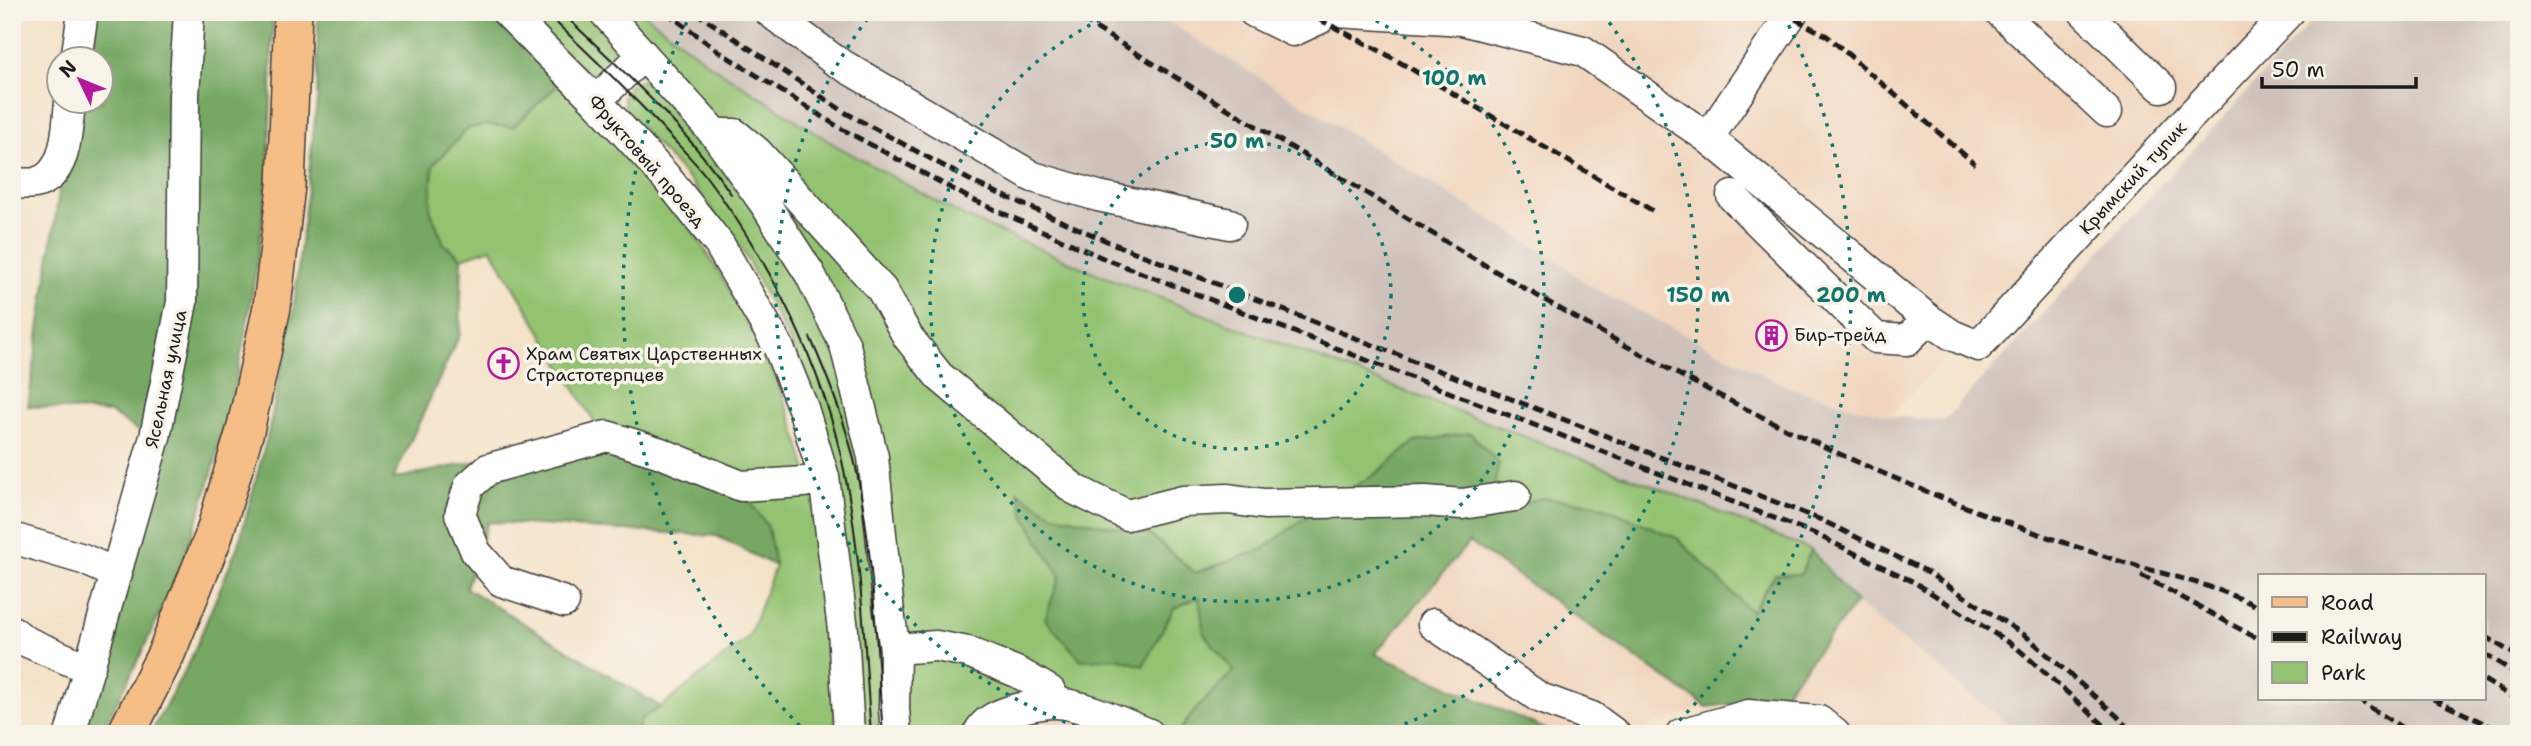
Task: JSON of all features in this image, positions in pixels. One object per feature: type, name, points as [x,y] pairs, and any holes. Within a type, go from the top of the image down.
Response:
[{"type":"main road","points":[[126,734],[166,654],[213,538],[244,431],[271,307],[286,187],[293,12]]},
{"type":"street","points":[[78,46],[83,12]]},
{"type":"street","name":"Ясельная улица","points":[[70,734],[155,437],[182,302],[184,96],[190,12]]},
{"type":"street","name":"Фруктовый проезд","points":[[507,12],[596,101],[665,176],[719,244],[778,346],[803,408],[824,477],[843,631],[849,734]]},
{"type":"street","points":[[604,12],[715,134],[810,274],[845,345],[873,457],[895,649],[896,734]]},
{"type":"street","points":[[770,12],[834,60],[1033,177],[1098,195],[1230,224]]},
{"type":"street","points":[[1254,12],[1293,31],[1319,19],[1324,12]]},
{"type":"street","points":[[1337,12],[1462,20],[1583,51],[1709,138],[1928,319],[1907,340],[1876,338],[1732,197]]},
{"type":"street","points":[[1709,138],[1793,12]]},
{"type":"street","points":[[2000,12],[2107,112]]},
{"type":"street","points":[[2084,12],[2161,87]]},
{"type":"street","name":"Крымский тупик","points":[[1928,319],[1952,335],[1978,346],[2283,14]]},
{"type":"street","points":[[596,101],[643,55]]},
{"type":"street","points":[[12,183],[37,183],[53,172],[63,155],[68,116]]},
{"type":"street","points":[[715,134],[735,134],[757,152],[882,290],[908,337],[939,376],[1074,489],[1128,515],[1183,501],[1217,499],[1264,505],[1426,501],[1462,504],[1515,496]]},
{"type":"street","points":[[564,602],[501,580],[477,552],[460,514],[469,486],[488,469],[607,436],[662,453],[741,486],[804,482],[824,477]]},
{"type":"street","points":[[12,538],[83,559],[117,574]]},
{"type":"street","points":[[1433,624],[1540,698],[1592,717],[1615,734]]},
{"type":"street","points":[[12,631],[25,641],[90,666]]},
{"type":"street","points":[[895,649],[936,646],[968,652],[1019,673],[1051,691],[1056,702]]},
{"type":"street","points":[[978,734],[980,729],[997,715],[1056,702],[1103,715],[1149,734]]},
{"type":"street","points":[[1681,734],[1748,715],[1819,721],[1835,734]]},
{"type":"shaded area","points":[[642,12],[1152,12],[1564,265],[1586,284],[1788,387],[1889,416],[1944,421],[2320,12],[2519,12],[2519,734],[2021,734],[1856,603],[1811,550],[1098,274],[965,217],[835,145],[709,64]]},
{"type":"shaded area","points":[[1152,12],[2276,12],[1889,416],[1788,387],[1586,284],[1564,265]]},
{"type":"shaded area","points":[[1469,542],[1707,707],[1652,725],[1641,734],[1556,734],[1375,654]]},
{"type":"shaded area","points":[[1856,603],[2021,734],[1710,734],[1746,725],[1780,698]]},
{"type":"shaded area","points":[[1061,713],[1124,734],[986,734],[987,732]]},
{"type":"green space","points":[[85,12],[179,12],[169,304],[142,433],[110,413],[28,406],[70,116],[116,116],[116,46],[80,46]]},
{"type":"green space","points":[[200,12],[273,12],[268,165],[248,318],[219,449],[207,491],[173,584],[100,734],[77,734],[162,441]]},
{"type":"green space","points":[[318,12],[489,12],[559,84],[513,127],[485,125],[467,129],[433,165],[430,210],[444,244],[462,258],[460,334],[393,479],[594,437],[745,495],[768,527],[775,566],[717,536],[488,522],[466,588],[661,707],[642,718],[635,734],[150,734],[190,661],[239,543],[268,434],[293,314],[317,100]]},
{"type":"green space","points":[[521,12],[642,12],[709,64],[835,145],[965,217],[1098,274],[1682,497],[1811,550],[1801,574],[1775,575],[1751,612],[1677,538],[1596,504],[1543,498],[1489,510],[1415,442],[1374,475],[1314,511],[1263,549],[1195,573],[1149,534],[1054,515],[1019,493],[1025,517],[1060,576],[1081,660],[1117,658],[1143,665],[1174,608],[1199,597],[1205,634],[1234,671],[1197,708],[1177,734],[1108,705],[965,734],[905,734],[867,380],[733,141],[624,60],[598,74],[587,73]]},
{"type":"green space","points":[[642,79],[652,83],[675,103],[803,279],[835,350],[864,461],[889,734],[861,734],[801,364],[743,251],[691,182],[626,112],[623,97],[630,85]]},
{"type":"green space","points":[[559,84],[655,182],[686,221],[730,291],[776,379],[801,448],[818,529],[828,611],[836,734],[635,734],[642,718],[661,707],[749,637],[775,566],[767,527],[598,428],[491,248],[462,258],[444,244],[430,209],[433,165],[467,129],[485,124],[513,127]]},
{"type":"green space","points":[[1470,433],[1499,463],[1489,510],[1543,498],[1596,504],[1677,538],[1751,612],[1775,575],[1801,574],[1811,550],[1856,603],[1780,698],[1707,707],[1469,542],[1375,654],[1556,734],[1177,734],[1197,708],[1234,671],[1204,634],[1199,597],[1174,608],[1143,666],[1117,658],[1081,660],[1045,619],[1060,576],[1025,517],[1018,492],[1054,515],[1149,534],[1195,573],[1263,549],[1314,511],[1374,475],[1415,442]]},
{"type":"tram line","points":[[545,12],[639,103],[701,170],[751,242],[791,315],[822,392],[844,470],[859,568],[871,734]]},
{"type":"tram line","points":[[561,12],[672,121],[731,194]]},
{"type":"tram line","points":[[810,337],[842,418],[862,500],[871,567],[883,734]]},
{"type":"railway","points":[[666,12],[718,51],[840,128],[971,199],[1103,258],[1813,533],[1914,582],[2017,648],[2114,734]]},
{"type":"railway","points":[[695,12],[846,113],[977,184],[1109,242],[1819,519],[1922,569],[2026,636],[2117,716],[2133,734]]},
{"type":"railway","points":[[1070,12],[1517,284],[1754,413],[1884,474],[1956,503],[2101,555],[2222,591],[2258,607]]},
{"type":"railway","points":[[1305,12],[1384,53],[1655,212]]},
{"type":"railway","points":[[1782,12],[1827,36],[1975,164]]},
{"type":"railway","points":[[2141,575],[2258,639]]},
{"type":"railway","points":[[2486,637],[2519,657]]},
{"type":"railway","points":[[2486,655],[2519,675]]},
{"type":"railway","points":[[2486,681],[2519,701]]},
{"type":"railway","points":[[2359,700],[2412,734]]},
{"type":"railway","points":[[2435,700],[2507,734]]},
{"type":"place","name":"Бир-трейд","points":[[1771,335]]},
{"type":"place","name":"Храм Святых Царственных Страстотерпцев","points":[[503,364]]}]
